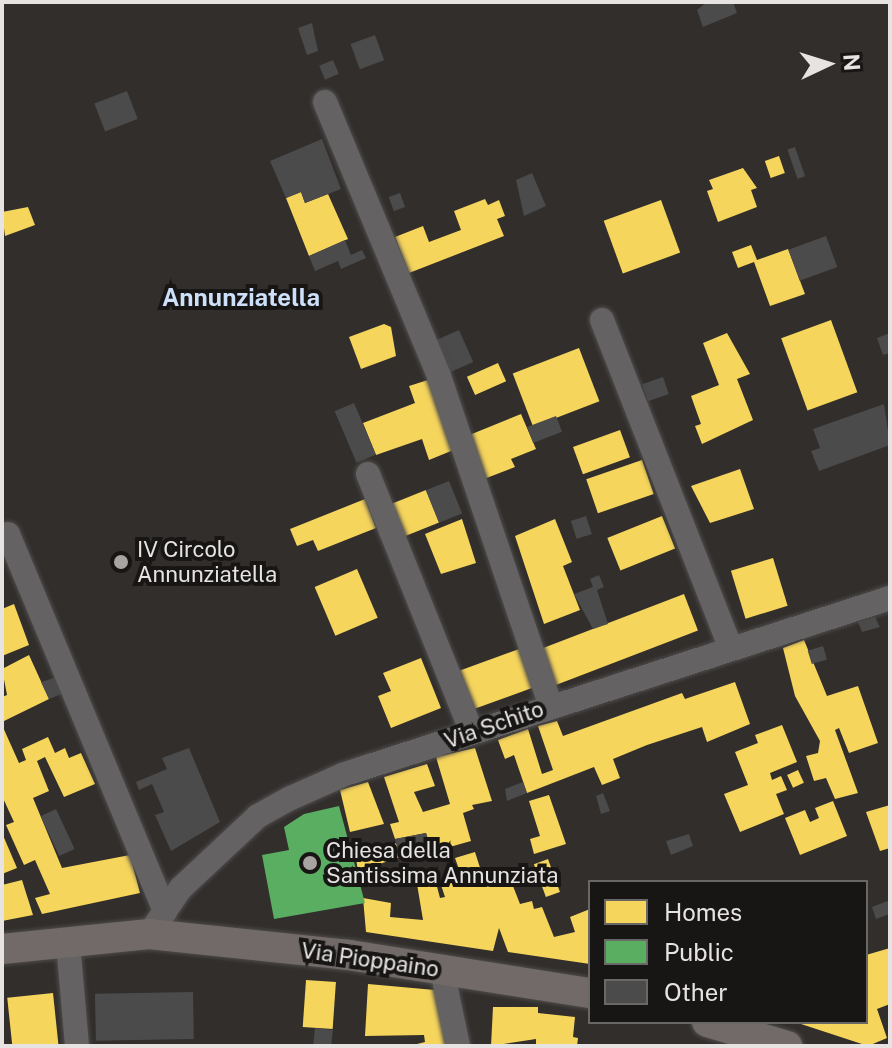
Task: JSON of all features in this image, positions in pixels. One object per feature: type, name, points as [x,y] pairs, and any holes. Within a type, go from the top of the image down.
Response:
[{"type":"main road","name":"Via Pioppaino","points":[[2,949],[68,943],[157,923],[588,993]]},
{"type":"main road","points":[[714,1024],[787,1046]]},
{"type":"street","points":[[325,102],[439,376],[551,706]]},
{"type":"street","points":[[602,320],[730,647]]},
{"type":"street","points":[[368,474],[472,733]]},
{"type":"street","points":[[8,534],[157,923]]},
{"type":"street","name":"Via Schito","points":[[157,923],[181,888],[258,816],[345,774],[730,647],[890,598]]},
{"type":"street","points":[[68,943],[77,1046]]},
{"type":"street","points":[[442,970],[458,1046]]},
{"type":"building: Homes","points":[[779,156],[785,173],[771,178],[765,161]]},
{"type":"building: Homes","points":[[743,168],[757,188],[751,190],[757,207],[718,222],[707,191],[713,189],[709,180]]},
{"type":"building: Homes","points":[[301,192],[305,203],[328,194],[348,239],[309,256],[286,198]]},
{"type":"building: Homes","points":[[485,199],[488,205],[499,200],[505,216],[497,219],[504,236],[409,273],[395,237],[423,226],[429,242],[461,230],[454,211]]},
{"type":"building: Homes","points":[[661,200],[680,253],[623,273],[604,221]]},
{"type":"building: Homes","points":[[28,207],[35,225],[5,236],[2,212]]},
{"type":"building: Homes","points":[[751,245],[757,260],[788,249],[805,294],[770,306],[754,262],[738,268],[732,252]]},
{"type":"building: Homes","points":[[831,320],[857,392],[808,410],[781,338]]},
{"type":"building: Homes","points":[[384,324],[391,327],[396,356],[361,369],[349,337]]},
{"type":"building: Homes","points":[[727,333],[750,374],[737,379],[753,420],[702,444],[695,426],[701,424],[691,396],[719,385],[703,343]]},
{"type":"building: Homes","points":[[579,348],[599,401],[533,427],[513,373]]},
{"type":"building: Homes","points":[[498,363],[506,381],[475,395],[467,377]]},
{"type":"building: Homes","points":[[431,379],[456,449],[429,460],[422,439],[376,455],[363,423],[415,403],[409,386]]},
{"type":"building: Homes","points":[[521,414],[536,449],[511,459],[515,467],[484,479],[467,436]]},
{"type":"building: Homes","points":[[620,430],[630,457],[583,474],[573,447]]},
{"type":"building: Homes","points":[[642,460],[654,494],[598,513],[586,479]]},
{"type":"building: Homes","points":[[740,469],[754,509],[710,523],[691,486]]},
{"type":"building: Homes","points":[[426,490],[439,522],[403,537],[390,505]]},
{"type":"building: Homes","points":[[365,499],[376,528],[318,551],[313,540],[297,546],[290,529]]},
{"type":"building: Homes","points":[[662,516],[675,548],[620,571],[607,538]]},
{"type":"building: Homes","points":[[462,519],[476,563],[441,574],[425,534]]},
{"type":"building: Homes","points":[[555,519],[572,562],[563,566],[580,610],[544,624],[515,536]]},
{"type":"building: Homes","points":[[773,558],[788,606],[746,619],[731,571]]},
{"type":"building: Homes","points":[[357,569],[378,618],[335,636],[315,587]]},
{"type":"building: Homes","points":[[684,594],[698,630],[553,686],[539,650]]},
{"type":"building: Homes","points":[[14,604],[29,645],[2,656],[2,609]]},
{"type":"building: Homes","points":[[804,640],[827,696],[858,686],[878,743],[849,753],[839,728],[835,730],[858,793],[835,799],[826,778],[814,781],[806,756],[818,753],[820,741],[795,696],[783,648]]},
{"type":"building: Homes","points":[[522,648],[536,687],[474,709],[460,671]]},
{"type":"building: Homes","points":[[29,655],[49,699],[2,722],[2,697],[7,695],[2,669]]},
{"type":"building: Homes","points":[[421,658],[441,708],[391,728],[378,696],[391,691],[383,673]]},
{"type":"building: Homes","points":[[735,682],[750,724],[707,742],[702,727],[613,759],[620,778],[602,785],[594,767],[527,793],[514,755],[505,759],[498,740],[528,729],[542,774],[553,770],[538,726],[557,721],[563,736],[682,693],[685,699]]},
{"type":"building: Homes","points":[[2,725],[19,763],[26,760],[22,749],[48,737],[55,753],[65,748],[69,758],[81,753],[95,784],[64,797],[45,757],[37,761],[49,791],[33,798],[62,868],[130,855],[140,893],[42,914],[35,898],[50,894],[35,860],[24,865],[6,825],[14,822],[2,796]]},
{"type":"building: Homes","points":[[782,725],[797,762],[770,773],[772,780],[781,776],[787,790],[776,794],[784,814],[740,832],[724,794],[748,785],[735,752],[758,743],[755,735]]},
{"type":"building: Homes","points":[[475,748],[492,801],[472,805],[474,809],[463,813],[471,841],[432,852],[426,833],[395,839],[390,824],[399,822],[384,777],[427,764],[435,786],[414,792],[423,812],[450,804],[436,757]]},
{"type":"building: Homes","points":[[798,770],[804,783],[793,788],[787,775]]},
{"type":"building: Homes","points":[[368,782],[384,824],[350,832],[340,790]]},
{"type":"building: Homes","points":[[549,795],[566,844],[534,854],[530,839],[540,836],[529,801]]},
{"type":"building: Homes","points":[[833,801],[847,836],[800,855],[785,818],[805,810],[810,822],[819,818],[815,808]]},
{"type":"building: Homes","points":[[890,805],[890,848],[880,851],[866,812]]},
{"type":"building: Homes","points":[[2,833],[17,868],[2,874]]},
{"type":"building: Homes","points":[[398,843],[401,857],[358,871],[355,852]]},
{"type":"building: Homes","points":[[475,852],[482,874],[506,868],[520,904],[532,901],[534,909],[542,907],[554,937],[575,932],[570,917],[588,910],[588,964],[508,952],[499,928],[493,951],[366,932],[363,898],[391,903],[390,917],[423,920],[417,884],[435,879],[440,898],[445,897],[441,885],[461,875],[455,858]]},
{"type":"building: Homes","points":[[548,859],[560,892],[546,897],[534,864]]},
{"type":"building: Homes","points":[[22,880],[33,915],[2,921],[2,885]]},
{"type":"building: Homes","points":[[890,948],[890,1004],[877,1009],[887,1038],[868,1046],[801,1024],[868,1024],[868,954]]},
{"type":"building: Homes","points":[[306,980],[336,982],[333,1029],[303,1027]]},
{"type":"building: Homes","points":[[368,984],[435,990],[447,1046],[409,1046],[425,1042],[424,1035],[365,1036]]},
{"type":"building: Homes","points":[[53,993],[59,1046],[12,1046],[7,998]]},
{"type":"building: Homes","points":[[493,1007],[538,1007],[538,1013],[575,1017],[573,1037],[578,1038],[577,1046],[536,1046],[536,1039],[491,1046]]},
{"type":"building: Public","name":"Chiesa della Santissima Annunziata","points":[[339,806],[365,903],[274,919],[262,855],[289,850],[284,827],[304,814]]},
{"type":"building: Other","points":[[707,2],[733,2],[737,13],[703,27],[697,10]]},
{"type":"building: Other","points":[[312,23],[318,51],[307,55],[298,28]]},
{"type":"building: Other","points":[[375,35],[384,60],[360,69],[351,44]]},
{"type":"building: Other","points":[[333,60],[339,74],[325,80],[319,66]]},
{"type":"building: Other","points":[[127,91],[138,119],[105,132],[94,104]]},
{"type":"building: Other","points":[[322,139],[341,189],[305,203],[301,192],[286,198],[270,161]]},
{"type":"building: Other","points":[[795,147],[805,176],[798,179],[787,150]]},
{"type":"building: Other","points":[[532,173],[546,206],[524,216],[516,180]]},
{"type":"building: Other","points":[[400,193],[405,207],[394,211],[389,197]]},
{"type":"building: Other","points":[[826,236],[837,267],[800,281],[788,250]]},
{"type":"building: Other","points":[[345,240],[351,255],[362,250],[366,258],[341,269],[338,261],[315,271],[309,256]]},
{"type":"building: Other","points":[[459,330],[473,362],[449,373],[435,341]]},
{"type":"building: Other","points":[[890,333],[890,353],[883,355],[877,338]]},
{"type":"building: Other","points":[[663,377],[669,394],[648,401],[642,384]]},
{"type":"building: Other","points":[[354,403],[376,455],[357,463],[335,411]]},
{"type":"building: Other","points":[[884,404],[890,445],[819,471],[811,451],[820,448],[813,429]]},
{"type":"building: Other","points":[[556,416],[562,432],[533,443],[527,427]]},
{"type":"building: Other","points":[[449,481],[462,513],[439,523],[426,490]]},
{"type":"building: Other","points":[[586,516],[592,534],[577,539],[571,521]]},
{"type":"building: Other","points":[[599,575],[604,587],[597,590],[608,624],[593,629],[574,594],[593,587],[590,579]]},
{"type":"building: Other","points":[[875,617],[880,627],[862,632],[858,622]]},
{"type":"building: Other","points":[[823,646],[827,659],[812,664],[808,651]]},
{"type":"building: Other","points":[[57,677],[64,693],[49,699],[41,682]]},
{"type":"building: Other","points":[[189,748],[220,822],[171,851],[155,815],[164,812],[152,784],[139,790],[136,782],[167,769],[162,758]]},
{"type":"building: Other","points":[[523,782],[527,793],[507,801],[505,789]]},
{"type":"building: Other","points":[[603,793],[610,811],[601,814],[596,796]]},
{"type":"building: Other","points":[[56,809],[75,849],[59,856],[41,816]]},
{"type":"building: Other","points":[[426,833],[432,852],[400,861],[395,839]]},
{"type":"building: Other","points":[[689,834],[693,846],[671,855],[666,841]]},
{"type":"building: Other","points":[[890,900],[890,914],[876,919],[872,907]]},
{"type":"building: Other","points":[[193,992],[194,1039],[96,1041],[95,994]]},
{"type":"building: Other","points":[[315,1028],[333,1030],[331,1046],[313,1046]]},
{"type":"place","name":"IV Circolo Annunziatella","points":[[121,562]]},
{"type":"place","name":"Chiesa della Santissima Annunziata","points":[[310,863]]},
{"type":"district","name":"Annunziatella","points":[[241,298]]}]
